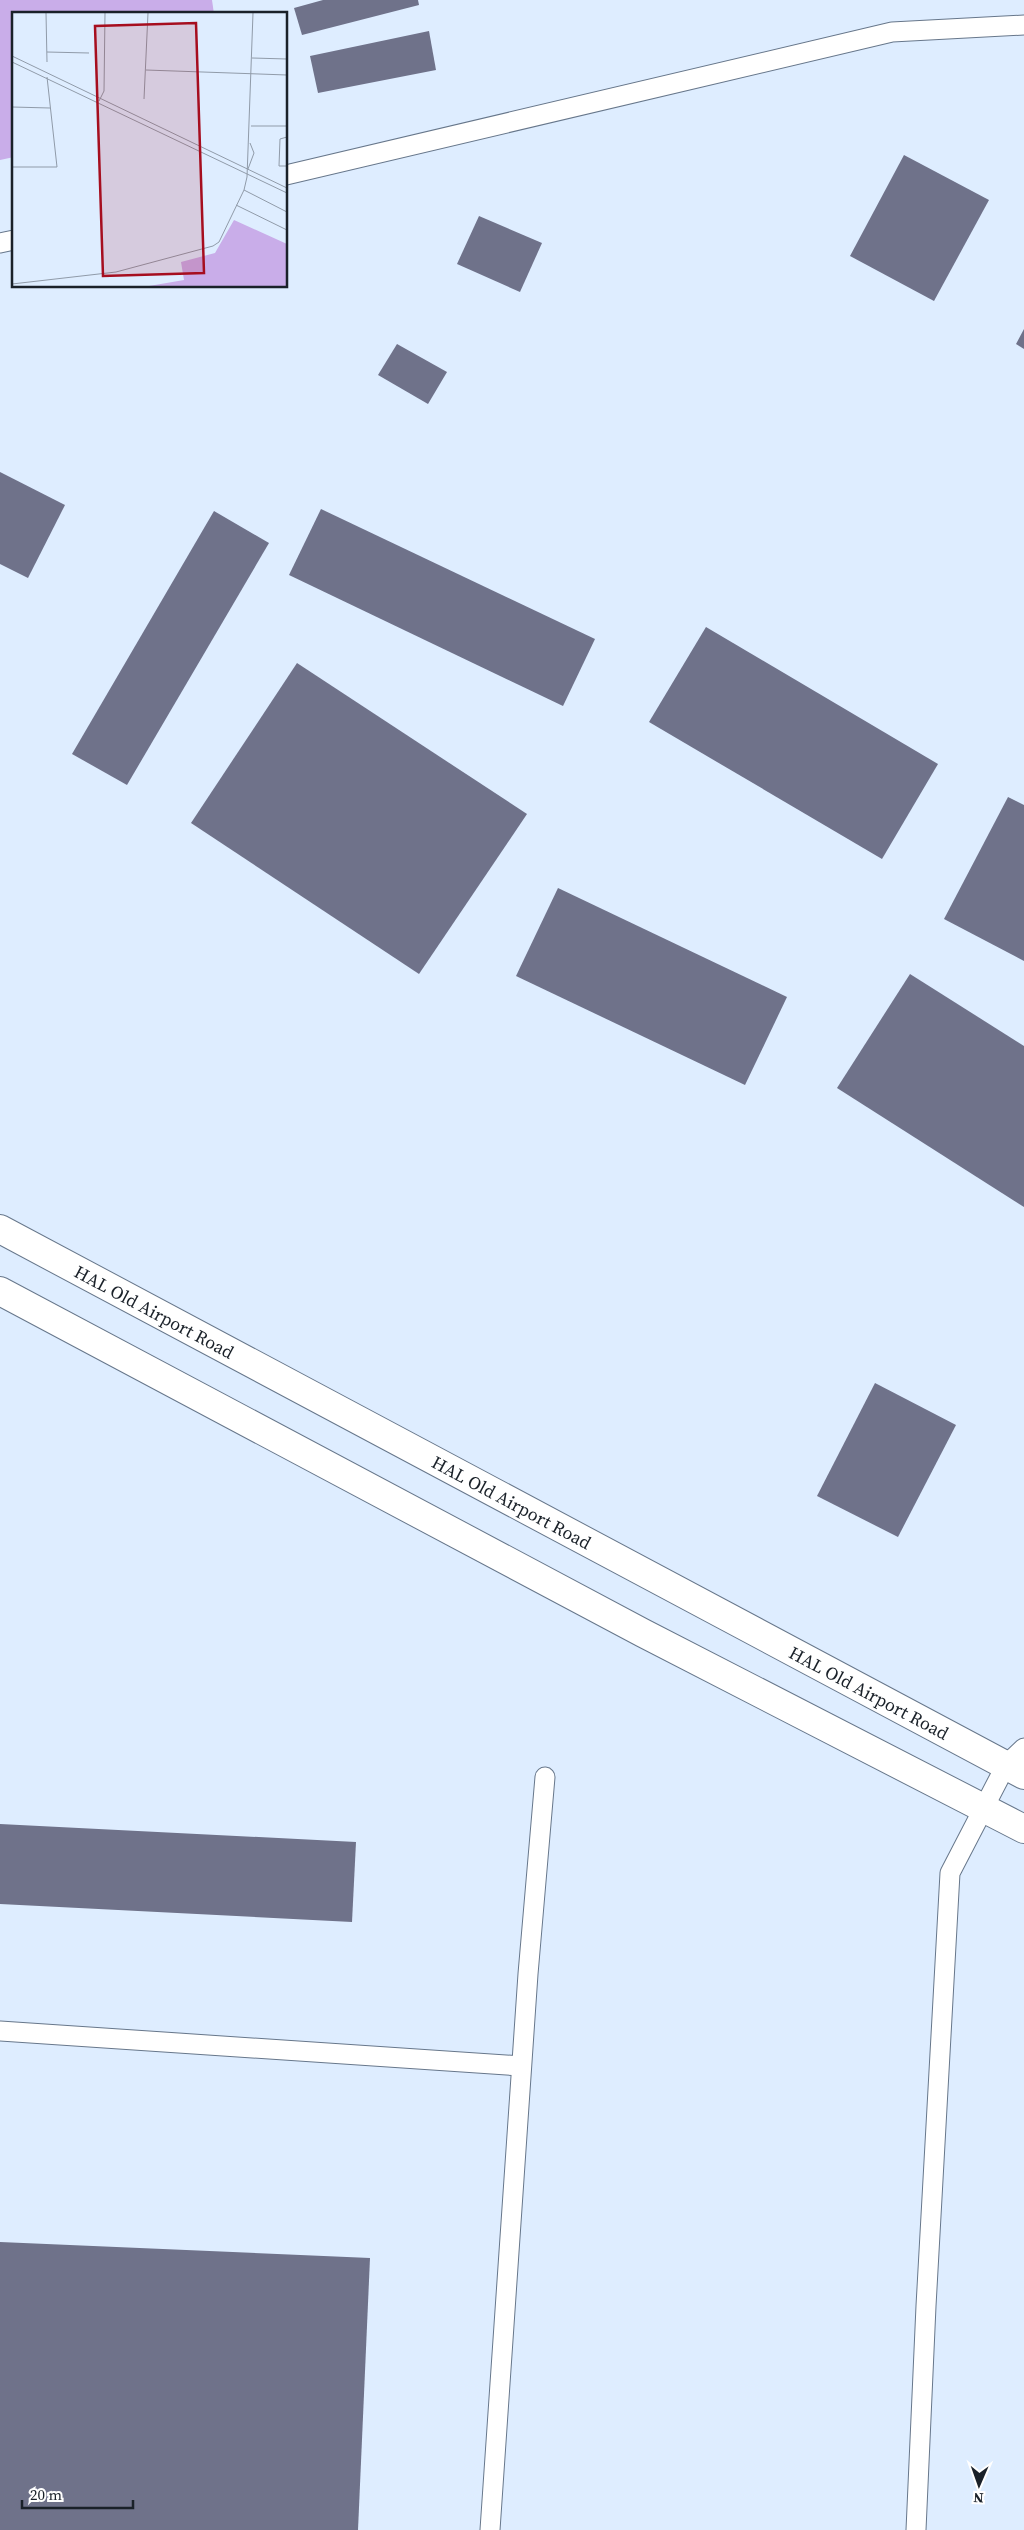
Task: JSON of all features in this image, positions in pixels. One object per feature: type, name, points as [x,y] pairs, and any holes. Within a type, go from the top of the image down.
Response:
[{"type":"main road","name":"HAL Old Airport Road","points":[[0,1229],[1018,1763]]},
{"type":"main road","points":[[0,1291],[643,1633],[1024,1829]]},
{"type":"lane","points":[[288,175],[892,32],[1024,25]]},
{"type":"lane","points":[[916,2530],[926,2306],[950,1873],[983,1808],[1018,1763]]},
{"type":"lane","points":[[490,2530],[522,2066],[546,1777]]},
{"type":"lane","points":[[0,2031],[522,2066]]},
{"type":"shaded area","points":[[0,0],[212,0],[214,12],[12,12],[12,157],[0,160]]},
{"type":"building","points":[[323,0],[418,0],[419,5],[302,35],[294,8]]},
{"type":"building","points":[[429,31],[436,70],[318,93],[310,56]]},
{"type":"building","points":[[904,155],[989,200],[934,301],[850,256]]},
{"type":"building","points":[[479,216],[542,243],[520,292],[457,264]]},
{"type":"building","points":[[1024,329],[1024,349],[1016,344]]},
{"type":"building","points":[[397,344],[447,372],[428,404],[378,375]]},
{"type":"building","points":[[0,472],[65,505],[28,578],[0,564]]},
{"type":"building","points":[[321,509],[595,639],[563,706],[289,575]]},
{"type":"building","points":[[214,511],[269,543],[127,785],[72,754]]},
{"type":"building","points":[[706,627],[938,764],[882,859],[649,722]]},
{"type":"building","points":[[297,663],[527,814],[419,974],[191,823]]},
{"type":"building","points":[[1008,797],[1024,805],[1024,961],[944,919]]},
{"type":"building","points":[[558,888],[787,997],[745,1085],[516,976]]},
{"type":"building","points":[[910,974],[1024,1046],[1024,1207],[837,1088]]},
{"type":"building","points":[[875,1383],[956,1425],[898,1537],[817,1496]]},
{"type":"building","points":[[0,1824],[356,1842],[352,1922],[0,1904]]},
{"type":"building","points":[[0,2242],[370,2258],[358,2530],[0,2530]]}]
